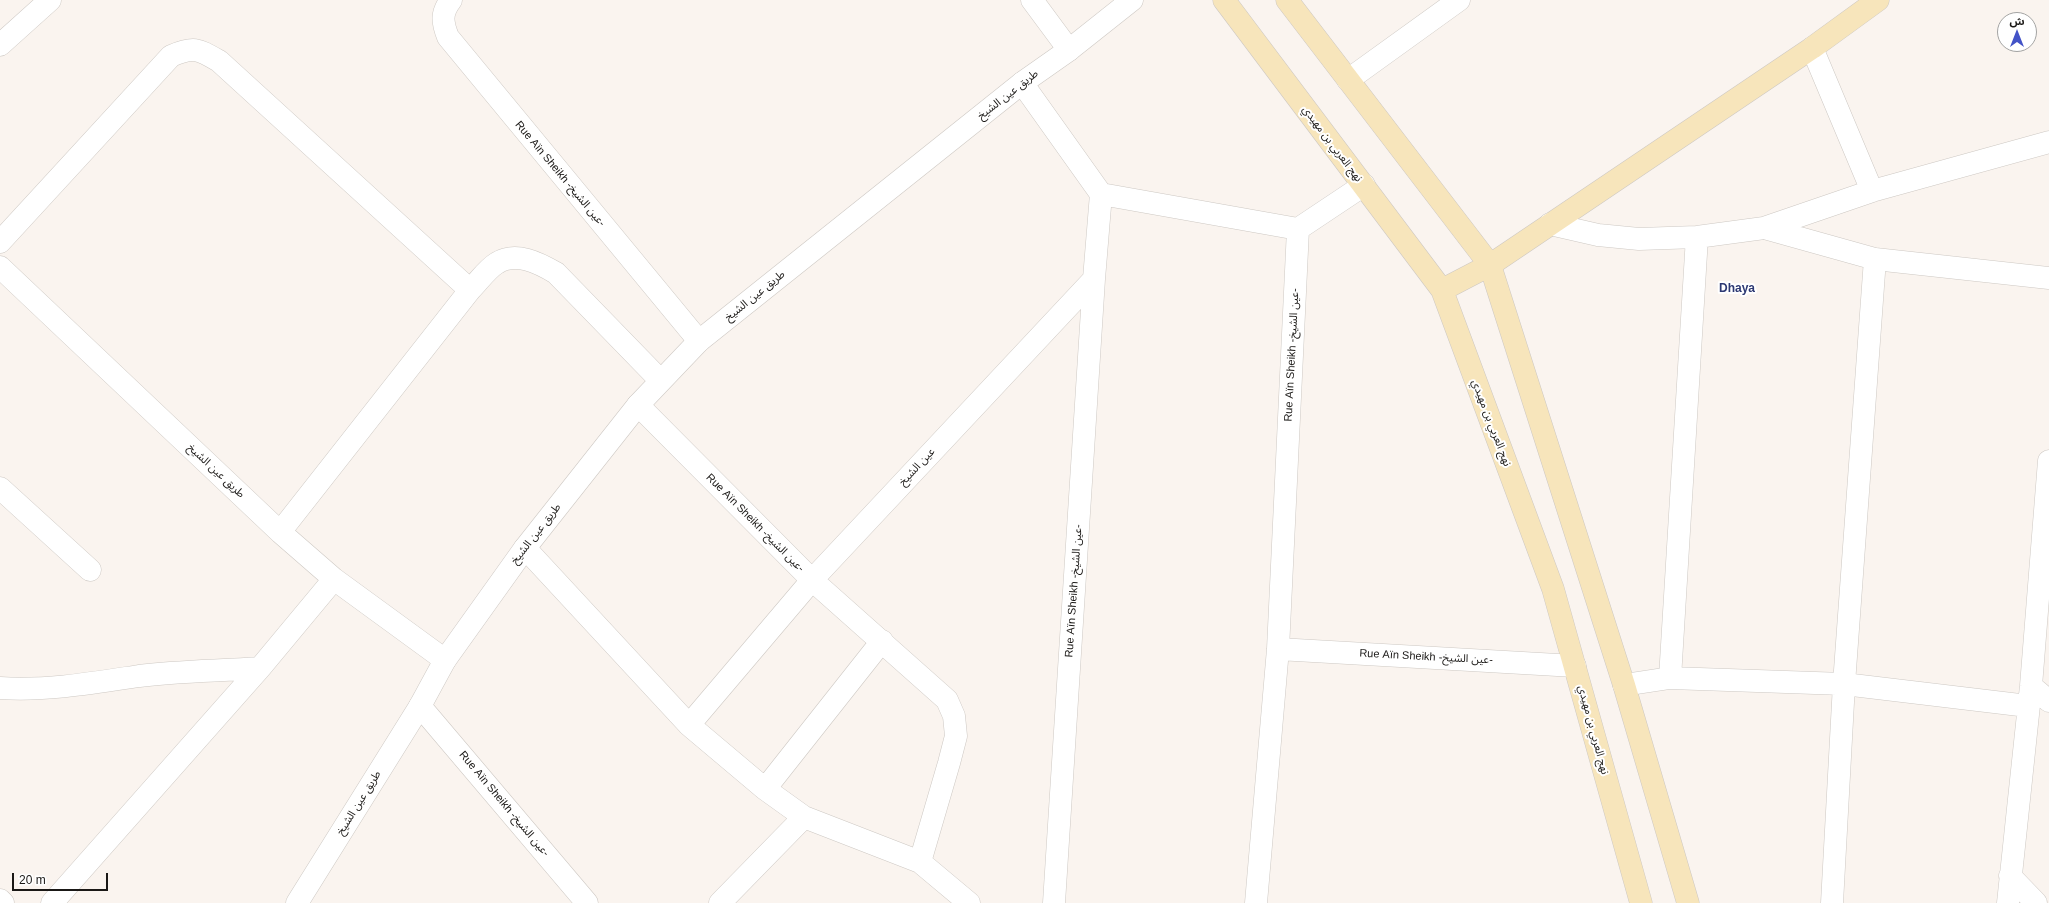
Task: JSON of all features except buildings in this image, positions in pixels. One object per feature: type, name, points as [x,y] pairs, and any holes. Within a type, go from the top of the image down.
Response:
[{"type":"main road","name":"نهج العربي بن مهيدي","points":[[1224,0],[1442,290],[1553,589],[1641,903]]},
{"type":"main road","points":[[1287,0],[1490,265],[1624,685],[1688,903]]},
{"type":"main road","points":[[1442,290],[1490,265],[1812,48],[1878,0]]},
{"type":"street","points":[[0,45],[50,0]]},
{"type":"street","name":"Rue Aïn Sheikh -عين الشيخ-","points":[[451,0],[444,8],[442,23],[448,37],[699,341]]},
{"type":"street","points":[[1032,0],[1069,50]]},
{"type":"street","name":"طريق عين الشيخ","points":[[297,903],[420,706],[445,660],[525,548],[638,405],[660,380],[699,341],[1022,83],[1069,50],[1132,0]]},
{"type":"street","points":[[1348,80],[1459,0]]},
{"type":"street","points":[[1812,48],[1872,191]]},
{"type":"street","points":[[0,242],[171,56],[184,51],[199,50],[219,61],[470,290]]},
{"type":"street","points":[[1022,83],[1101,194],[1094,279]]},
{"type":"street","points":[[1550,224],[1598,235],[1639,239],[1698,237],[1764,228],[1872,191],[2049,142]]},
{"type":"street","points":[[1101,194],[1298,229],[1364,185]]},
{"type":"street","points":[[1764,228],[1876,259],[2049,278]]},
{"type":"street","name":"Rue Aïn Sheikh -عين الشيخ-","points":[[1256,903],[1278,649],[1298,229]]},
{"type":"street","points":[[1670,678],[1698,237]]},
{"type":"street","points":[[280,532],[470,290],[498,262],[517,258],[538,262],[556,273],[660,380]]},
{"type":"street","points":[[1832,903],[1844,684],[1876,259]]},
{"type":"street","name":"طريق عين الشيخ","points":[[2,273],[280,532],[334,579],[445,660]]},
{"type":"street","name":"Rue Aïn Sheikh -عين الشيخ-","points":[[1054,903],[1094,279]]},
{"type":"street","name":"عين الشيخ","points":[[690,725],[812,580],[1094,279]]},
{"type":"street","name":"Rue Aïn Sheikh -عين الشيخ-","points":[[638,405],[812,580],[947,700],[954,716],[956,736],[920,862]]},
{"type":"street","points":[[2008,903],[2010,876],[2035,690],[2049,461]]},
{"type":"street","points":[[0,488],[90,570]]},
{"type":"street","points":[[525,548],[690,725],[765,789],[804,817],[920,862],[969,903]]},
{"type":"street","points":[[52,903],[260,668],[334,579]]},
{"type":"street","points":[[765,789],[882,641]]},
{"type":"street","name":"Rue Aïn Sheikh -عين الشيخ-","points":[[1278,649],[1575,666]]},
{"type":"street","points":[[2035,690],[2049,652]]},
{"type":"street","points":[[0,688],[26,690],[93,684],[140,676],[260,668]]},
{"type":"street","points":[[1624,685],[1670,678],[2035,690]]},
{"type":"street","name":"Rue Aïn Sheikh -عين الشيخ-","points":[[420,706],[587,903]]},
{"type":"street","points":[[720,903],[804,817]]},
{"type":"street","points":[[2010,876],[2036,903]]},
{"type":"street","points":[[0,900],[3,903]]},
{"type":"district","name":"Dhaya","points":[[1737,289]]}]
